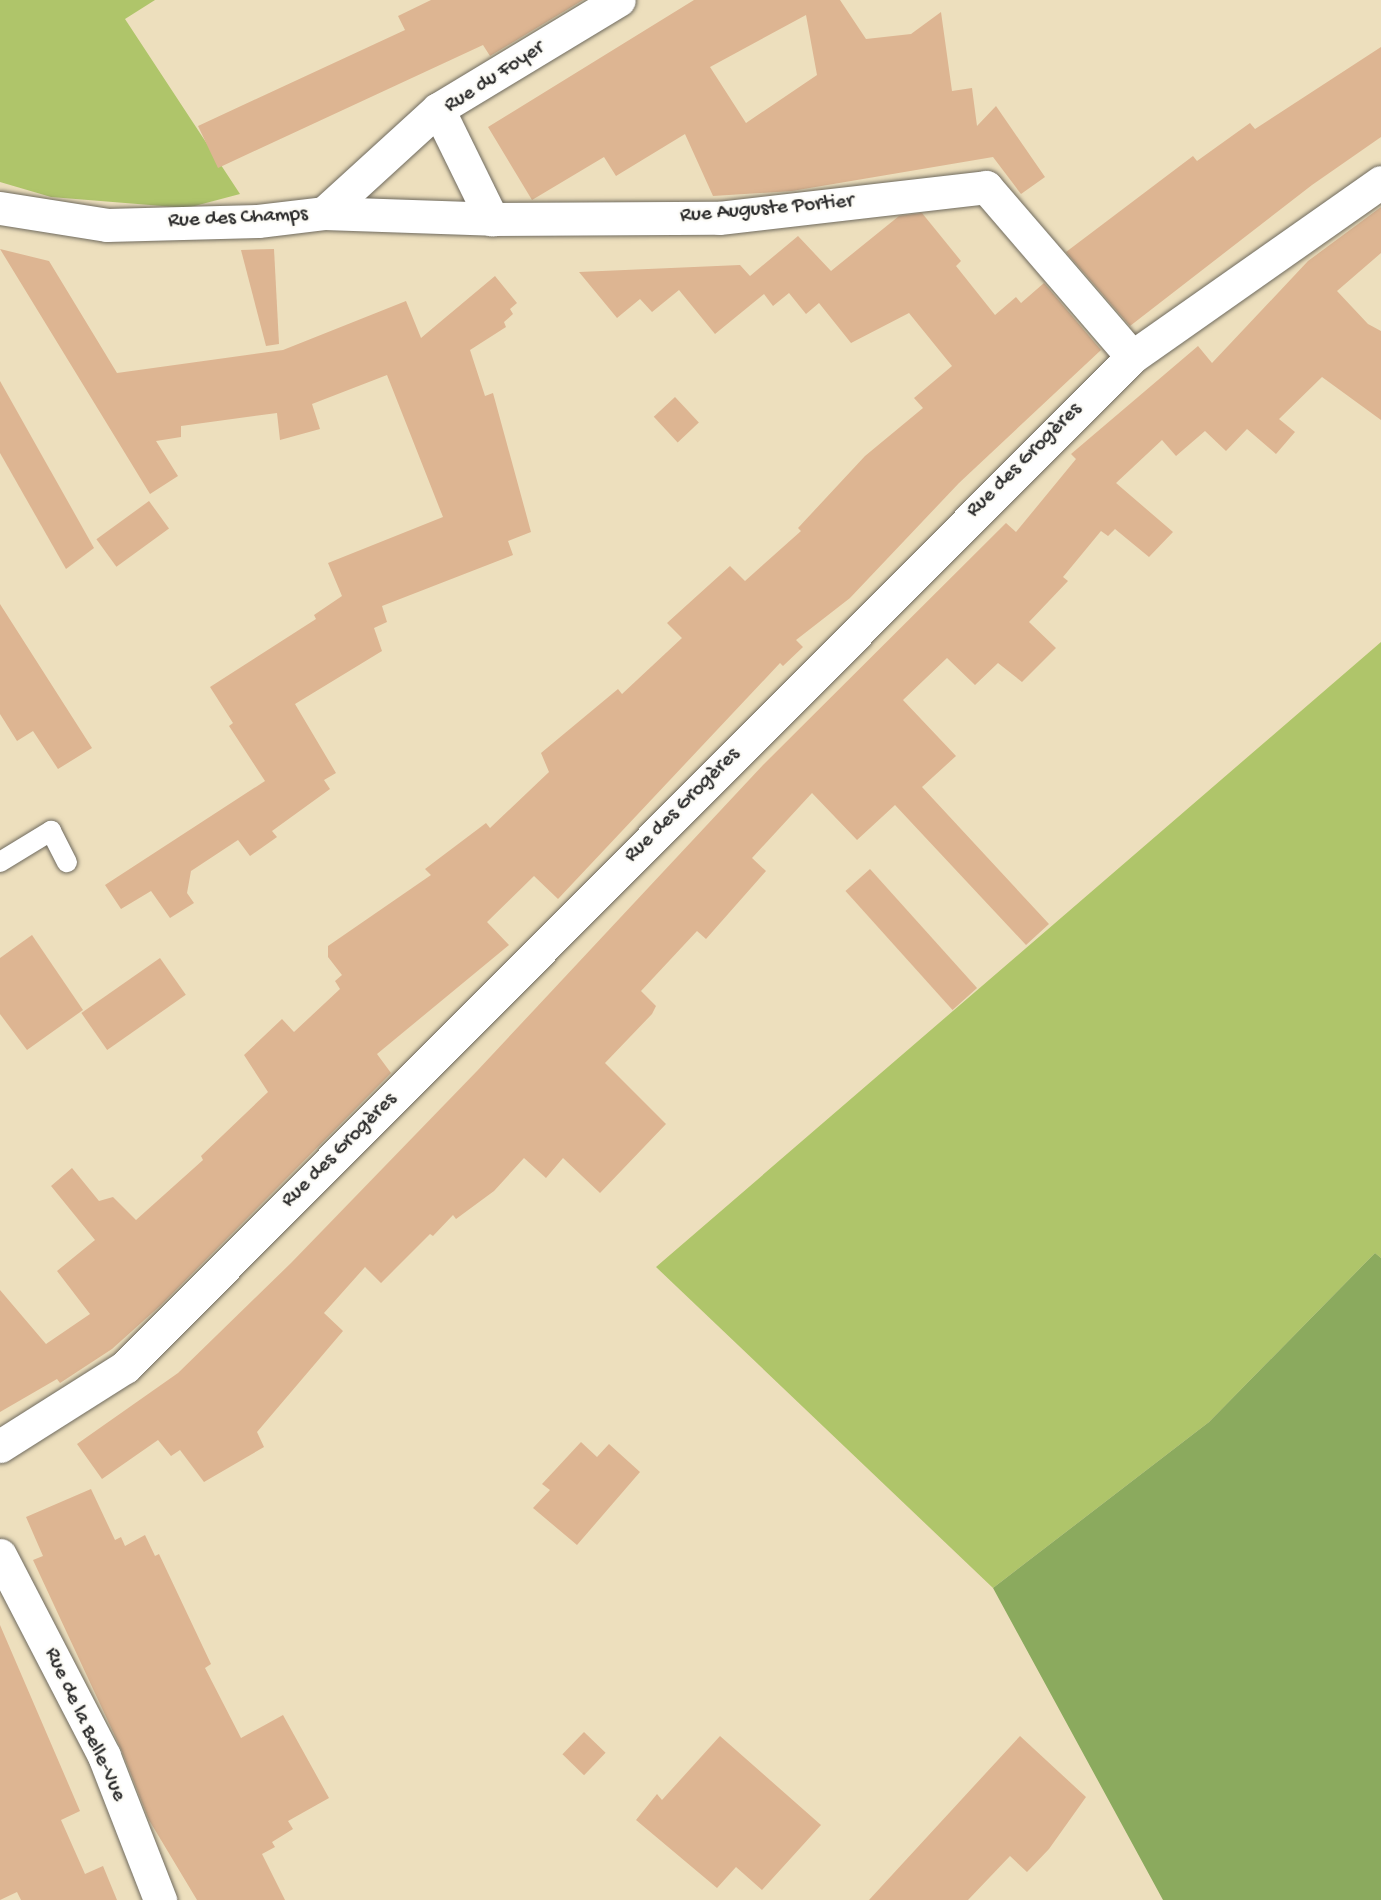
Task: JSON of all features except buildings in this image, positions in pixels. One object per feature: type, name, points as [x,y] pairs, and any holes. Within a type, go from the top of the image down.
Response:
[{"type":"street","name":"Rue du Foyer","points":[[492,219],[438,109],[619,0]]},
{"type":"street","name":"Rue des Champs","points":[[0,208],[107,225],[258,221],[324,213],[438,109]]},
{"type":"street","name":"Rue des Grogères","points":[[0,1446],[125,1367],[1132,357],[1381,182]]},
{"type":"street","name":"Rue Auguste Portier","points":[[324,213],[492,219],[719,218],[986,187],[1132,357]]},
{"type":"street","name":"Rue de la Belle-Vue","points":[[0,1555],[104,1756],[160,1900]]},
{"type":"lane","points":[[0,862],[51,831],[67,862]]},
{"type":"green space","points":[[0,0],[155,0],[125,19],[240,194],[187,208],[51,197],[0,182]]},
{"type":"green space","points":[[1381,642],[1381,1258],[1375,1253],[1209,1422],[993,1588],[656,1267]]},
{"type":"green space","points":[[1375,1253],[1381,1258],[1381,1900],[1163,1900],[993,1588],[1209,1422]]}]
